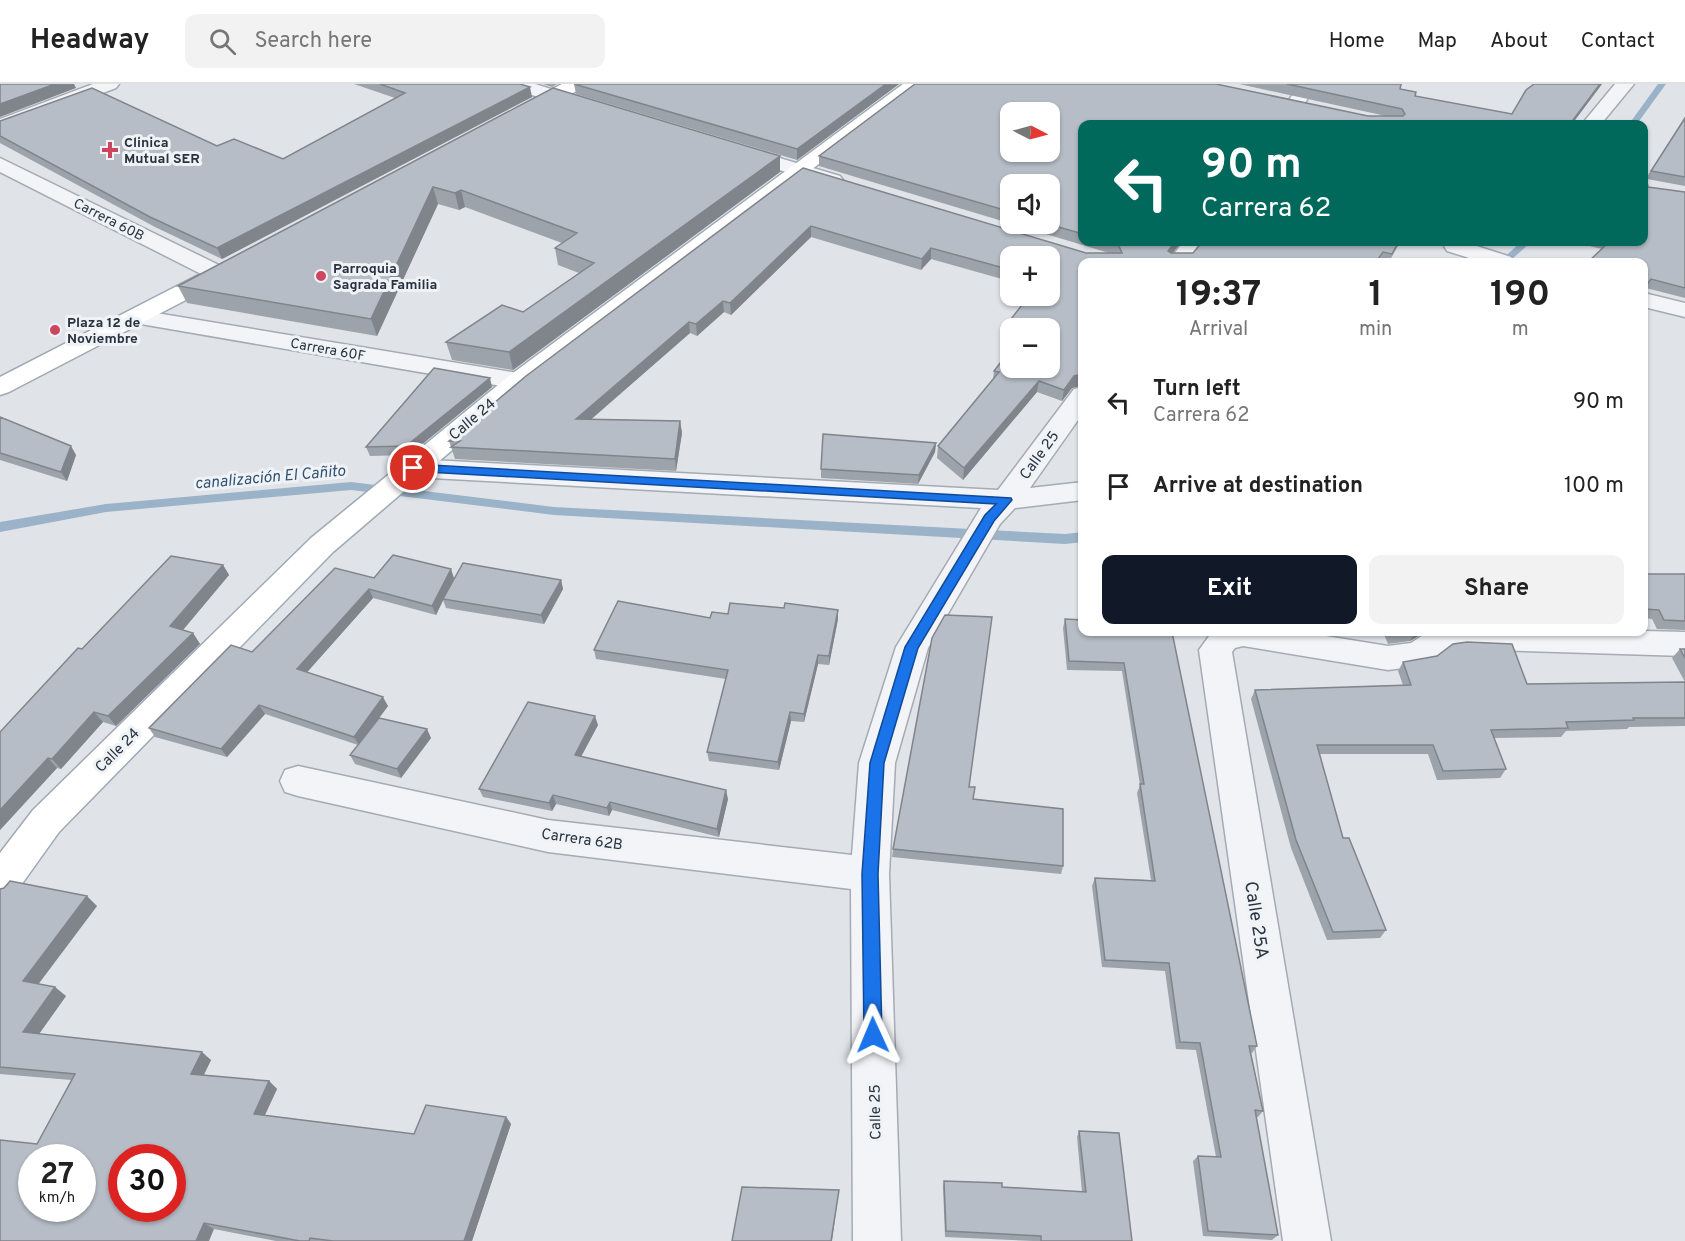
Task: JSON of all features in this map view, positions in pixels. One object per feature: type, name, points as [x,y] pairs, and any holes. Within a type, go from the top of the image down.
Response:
[{"type":"main road","points":[[502,124],[576,84]]},
{"type":"main road","name":"Calle 24","points":[[0,883],[46,820],[322,545],[518,381],[915,84]]},
{"type":"main road","points":[[0,387],[240,263]]},
{"type":"street","points":[[0,126],[110,84]]},
{"type":"street","points":[[516,84],[600,110]]},
{"type":"street","points":[[1284,120],[1309,84]]},
{"type":"street","points":[[1594,120],[1626,84]]},
{"type":"street","points":[[1273,99],[1319,109]]},
{"type":"street","points":[[722,146],[857,187]]},
{"type":"street","name":"Carrera 60B","points":[[0,164],[219,274]]},
{"type":"street","points":[[1455,250],[1487,258]]},
{"type":"street","points":[[1648,301],[1685,310]]},
{"type":"street","name":"Carrera 60F","points":[[138,317],[518,381]]},
{"type":"street","name":"Calle 25","points":[[877,1241],[870,874],[877,763],[912,647],[998,509],[1078,401]]},
{"type":"street","points":[[407,473],[998,509],[1078,492]]},
{"type":"street","name":"Calle 25A","points":[[1235,636],[1224,639],[1215,650],[1306,1241]]},
{"type":"street","name":"Calle 25A","points":[[1254,636],[1388,658],[1419,654],[1439,640],[1461,637],[1685,644]]},
{"type":"street","name":"Carrera 62B","points":[[298,781],[548,836],[870,874]]},
{"type":"building","points":[[0,84],[55,84],[0,104]]},
{"type":"building","points":[[380,84],[520,84],[530,87],[217,248],[150,217],[0,136],[0,121],[92,88],[217,146],[234,139],[283,159],[405,93]]},
{"type":"building","points":[[574,84],[886,84],[797,149]]},
{"type":"building","points":[[915,84],[1216,84],[1368,116],[1403,116],[1405,114],[1402,109],[1287,84],[1401,84],[1400,89],[1416,92],[1415,96],[1512,114],[1526,90],[1534,84],[1600,84],[1573,120],[1078,120],[1078,233],[1060,227],[1060,174],[1000,174],[1000,209],[819,156]]},
{"type":"building","points":[[553,88],[780,156],[509,352],[446,342],[502,305],[523,312],[594,263],[555,248],[577,233],[461,190],[455,193],[433,187],[371,319],[178,286]]},
{"type":"building","points":[[1685,118],[1685,177],[1651,171]]},
{"type":"building","points":[[803,168],[1000,227],[1000,234],[1023,234],[1086,253],[1122,253],[1119,246],[1172,246],[1168,251],[1171,253],[1193,253],[1199,246],[1397,246],[1392,254],[1383,252],[1379,258],[1078,258],[1078,375],[1074,376],[1064,390],[1039,381],[964,468],[938,446],[999,372],[994,371],[1000,363],[1000,378],[1060,378],[1060,318],[1012,318],[1021,306],[1060,306],[1060,246],[1000,246],[1000,267],[931,248],[922,259],[811,226],[730,303],[723,301],[696,324],[689,322],[576,419],[680,421],[675,459],[451,447],[460,441],[449,441],[526,376]]},
{"type":"building","points":[[1648,187],[1685,192],[1685,288],[1651,279],[1648,283],[1648,258],[1592,258],[1605,246],[1648,246]]},
{"type":"building","points":[[434,368],[490,378],[406,446],[366,447]]},
{"type":"building","points":[[0,417],[71,446],[61,472],[0,453]]},
{"type":"building","points":[[823,434],[936,443],[919,475],[821,469]]},
{"type":"building","points":[[393,555],[451,569],[432,606],[369,589],[297,669],[383,697],[354,737],[259,705],[221,749],[149,728],[231,645],[252,652],[335,568],[374,578]]},
{"type":"building","points":[[171,556],[223,565],[170,626],[193,633],[108,716],[94,712],[52,759],[48,758],[0,810],[0,732],[78,648],[82,649]]},
{"type":"building","points":[[463,563],[561,580],[541,615],[443,599]]},
{"type":"building","points":[[1648,574],[1685,574],[1685,621],[1664,620],[1659,610],[1648,609]]},
{"type":"building","points":[[618,601],[710,618],[712,612],[728,614],[730,603],[784,608],[785,603],[838,610],[829,656],[818,655],[804,714],[790,712],[778,762],[707,752],[728,670],[594,650]]},
{"type":"building","points":[[945,615],[992,617],[969,787],[975,787],[973,799],[1063,809],[1063,866],[893,849],[932,638]]},
{"type":"building","points":[[1065,619],[1078,620],[1078,636],[1173,636],[1257,1046],[1249,1046],[1263,1111],[1255,1110],[1278,1235],[1208,1231],[1198,1156],[1221,1157],[1200,1043],[1180,1042],[1169,963],[1105,960],[1095,878],[1155,881],[1140,784],[1144,784],[1124,663],[1069,661]]},
{"type":"building","points":[[1467,642],[1512,644],[1527,684],[1685,682],[1685,718],[1566,722],[1568,728],[1491,730],[1506,769],[1443,771],[1433,745],[1317,745],[1343,838],[1349,838],[1386,930],[1333,932],[1296,840],[1255,690],[1411,685],[1403,662],[1437,656],[1453,644]]},
{"type":"building","points":[[528,702],[595,716],[575,755],[726,790],[717,829],[610,802],[607,808],[553,795],[549,803],[479,789]]},
{"type":"building","points":[[379,718],[427,729],[397,769],[350,755]]},
{"type":"building","points":[[10,881],[87,896],[23,981],[55,987],[23,1032],[202,1052],[191,1074],[269,1081],[254,1114],[414,1134],[426,1105],[506,1117],[464,1241],[333,1241],[310,1238],[309,1241],[300,1241],[204,1223],[196,1241],[0,1241],[0,1140],[37,1144],[75,1074],[0,1067],[0,889]]},
{"type":"building","points":[[1079,1131],[1119,1133],[1132,1241],[1041,1241],[1041,1236],[946,1231],[944,1181],[1002,1183],[1002,1187],[1086,1192]]},
{"type":"building","points":[[742,1187],[839,1190],[831,1241],[732,1241]]},
{"type":"waterway","name":"canalización El Cañito","points":[[1636,120],[1662,84]]},
{"type":"waterway","name":"canalización El Cañito","points":[[1508,258],[1522,246]]},
{"type":"waterway","name":"canalización El Cañito","points":[[0,527],[106,508],[351,486],[554,511],[1065,539],[1078,538]]},
{"type":"place","name":"Clinica Mutual SER","points":[[110,150]]},
{"type":"place","name":"Parroquia Sagrada Familia","points":[[321,276]]},
{"type":"place","name":"Plaza 12 de Noviembre","points":[[55,330]]},
{"type":"route","points":[[413,468],[1006,500],[989,518],[912,647],[877,763],[870,874],[873,1035]]}]
